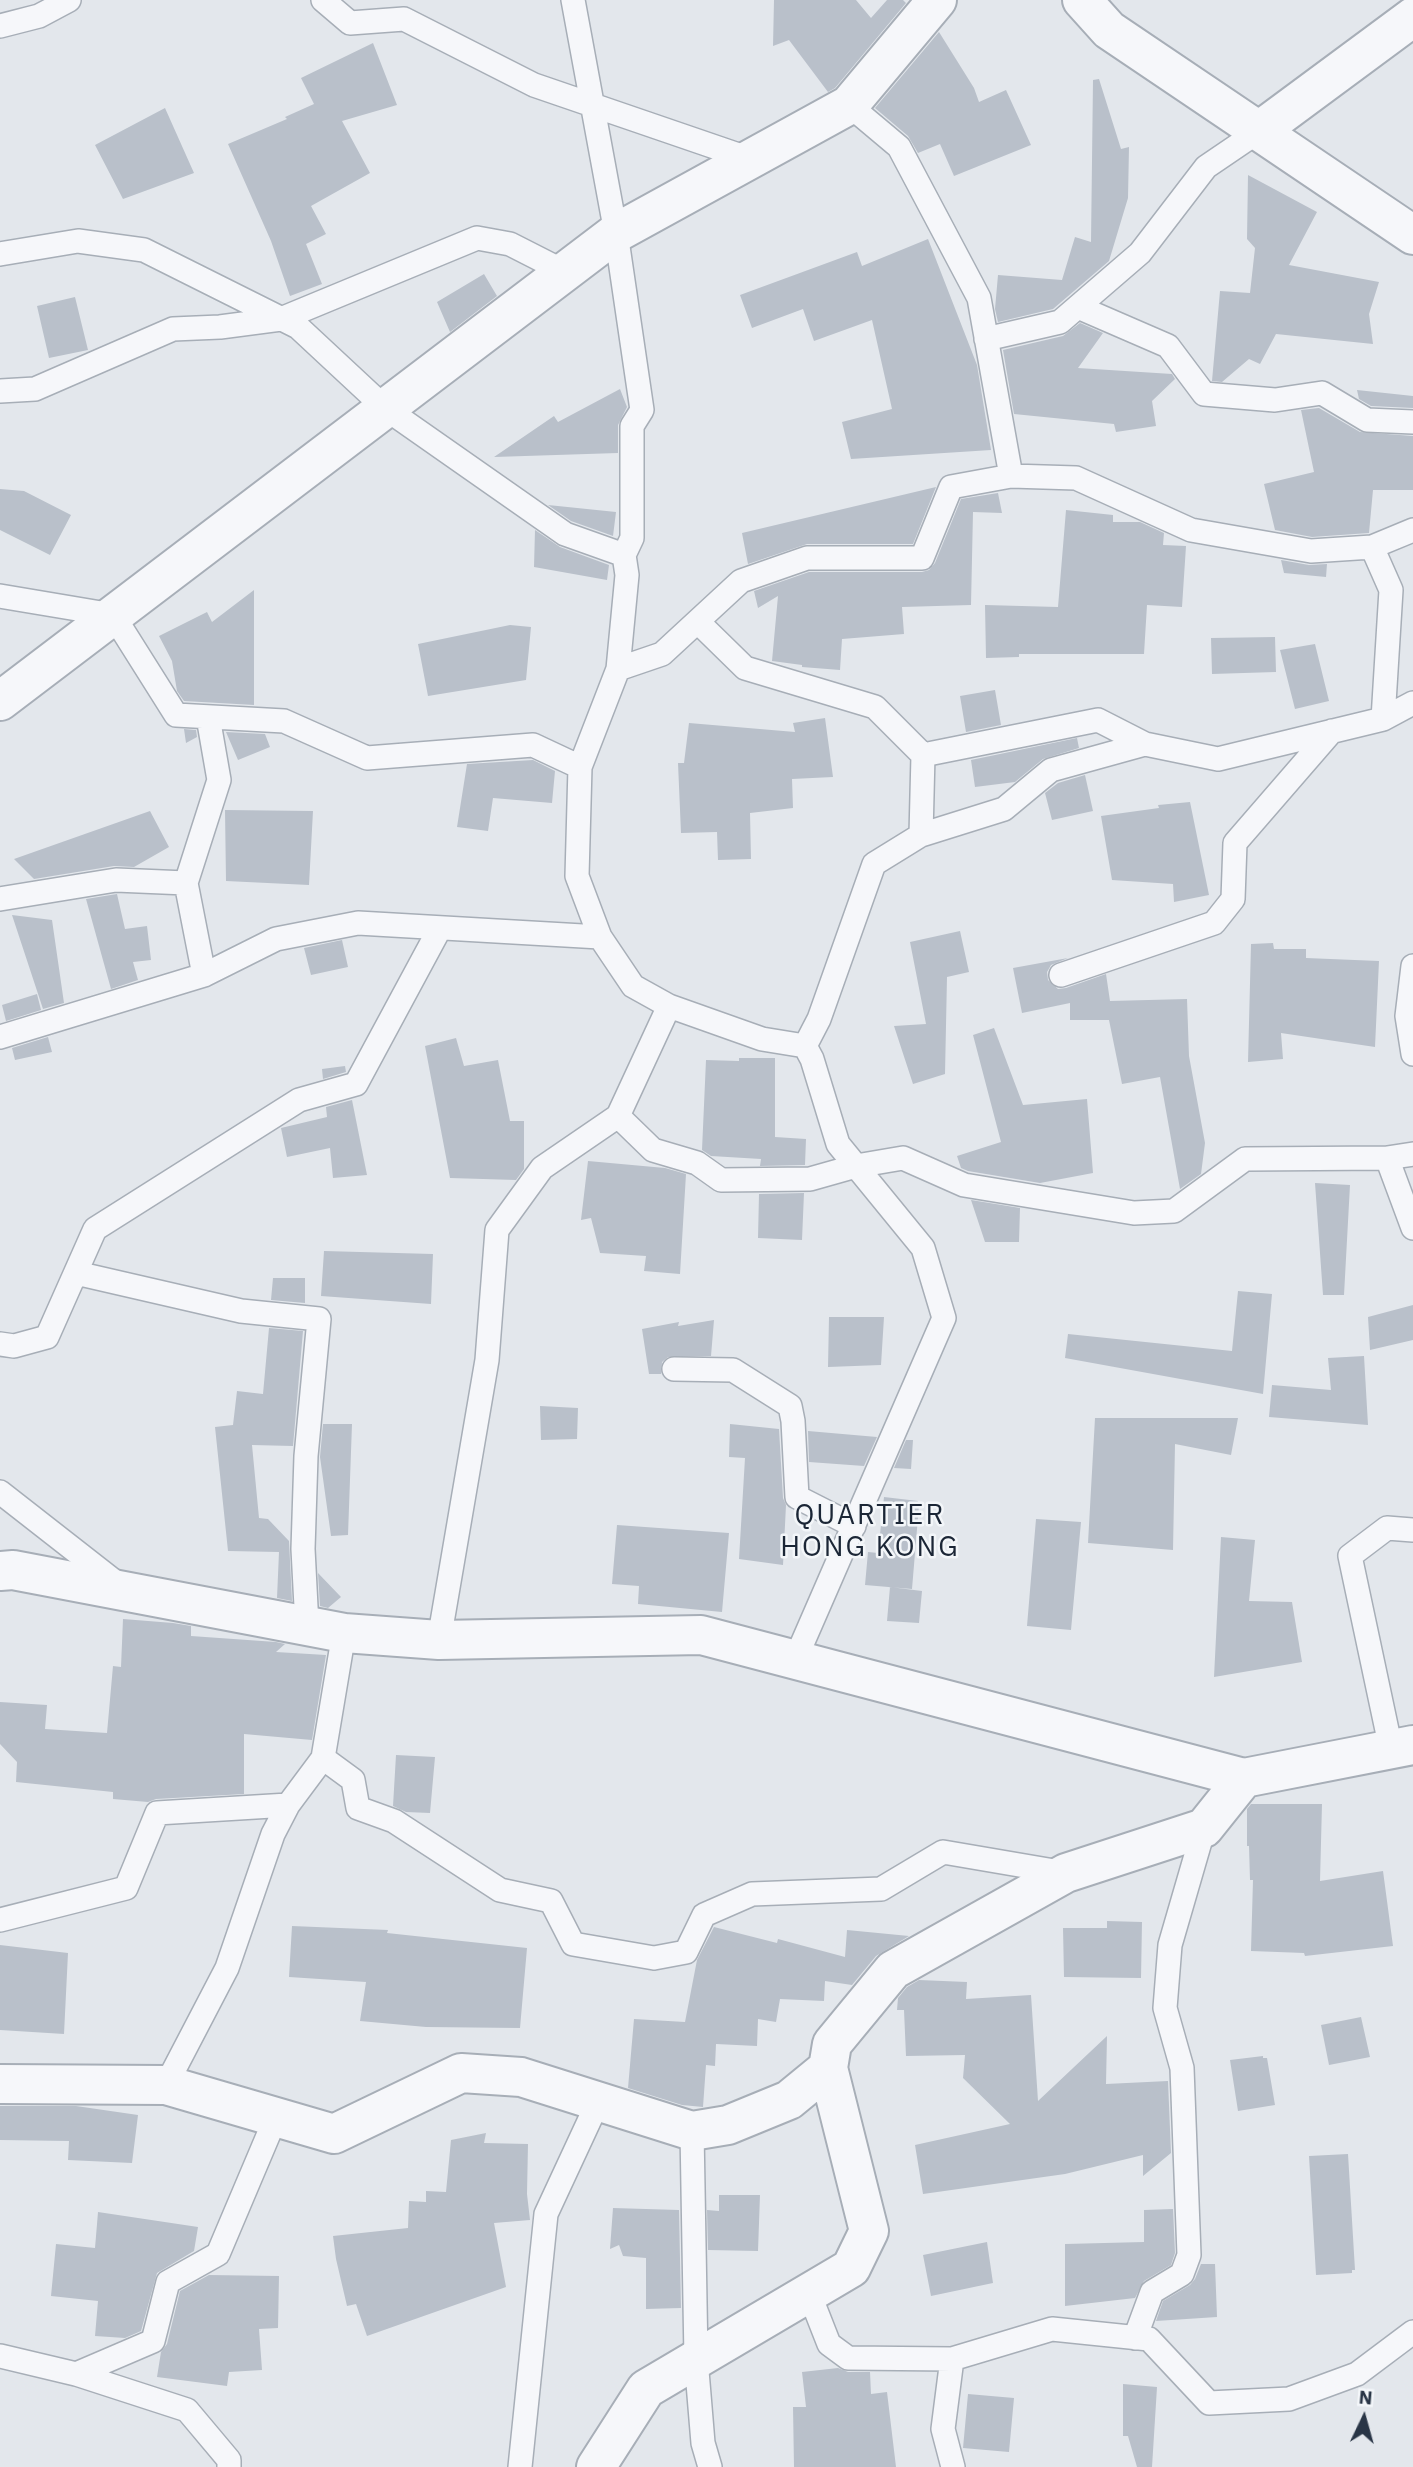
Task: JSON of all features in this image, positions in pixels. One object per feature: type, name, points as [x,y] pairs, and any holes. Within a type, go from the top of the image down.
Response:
[{"type":"street","points":[[0,701],[617,233],[849,105],[937,0]]},
{"type":"street","points":[[1082,0],[1109,30],[1413,235]]},
{"type":"street","points":[[1259,131],[1413,18]]},
{"type":"street","points":[[0,1571],[13,1570],[344,1633],[439,1640],[701,1635],[1244,1778],[1402,1747]]},
{"type":"street","points":[[596,2467],[646,2389],[850,2269],[869,2231],[828,2068],[832,2043],[893,1970],[1066,1873],[1204,1828],[1244,1778]]},
{"type":"street","points":[[0,2084],[166,2085],[334,2134],[461,2073],[521,2077],[692,2132],[728,2125],[789,2100],[828,2068]]},
{"type":"lane","points":[[0,26],[39,16],[69,0]]},
{"type":"lane","points":[[323,0],[350,23],[404,19],[534,85],[750,159]]},
{"type":"lane","points":[[573,0],[617,233],[642,410],[632,426],[632,538],[624,555],[627,575],[618,669],[580,767],[577,876],[600,937],[633,986],[669,1006],[762,1039],[805,1046]]},
{"type":"lane","points":[[849,105],[899,147],[979,298],[1011,476]]},
{"type":"lane","points":[[986,339],[1060,322],[1140,253],[1206,167],[1259,131]]},
{"type":"lane","points":[[0,391],[35,389],[173,329],[219,327],[281,319],[477,238],[510,244],[565,272]]},
{"type":"lane","points":[[0,254],[78,241],[144,250],[298,327],[385,408],[565,534],[624,555]]},
{"type":"lane","points":[[1078,307],[1168,346],[1204,394],[1275,400],[1322,393],[1367,420],[1413,422]]},
{"type":"lane","points":[[618,669],[662,654],[741,581],[807,558],[922,558],[951,487],[1011,476],[1076,478],[1191,530],[1311,551],[1372,547],[1413,530]]},
{"type":"lane","points":[[1372,547],[1391,590],[1383,719]]},
{"type":"lane","points":[[0,596],[113,615],[176,715],[284,721],[368,758],[533,745],[580,767]]},
{"type":"lane","points":[[698,622],[745,668],[875,707],[923,755],[921,835]]},
{"type":"lane","points":[[923,755],[1098,720],[1145,744],[1219,759],[1383,719],[1413,703]]},
{"type":"lane","points":[[204,975],[186,883],[219,780],[208,717]]},
{"type":"lane","points":[[1062,975],[1214,923],[1233,899],[1235,842],[1332,731]]},
{"type":"lane","points":[[805,1046],[819,1018],[874,864],[921,835],[1004,809],[1051,770],[1145,744]]},
{"type":"lane","points":[[0,899],[116,880],[186,883]]},
{"type":"lane","points":[[0,1037],[204,975],[276,939],[358,923],[600,937]]},
{"type":"lane","points":[[0,1344],[14,1346],[47,1337],[95,1229],[299,1100],[356,1084],[440,928]]},
{"type":"lane","points":[[1413,966],[1407,1016],[1413,1054]]},
{"type":"lane","points":[[439,1640],[487,1360],[497,1230],[542,1168],[618,1116],[669,1006]]},
{"type":"lane","points":[[795,1660],[944,1318],[923,1248],[838,1144],[805,1046]]},
{"type":"lane","points":[[618,1116],[653,1150],[697,1163],[721,1180],[810,1180],[856,1166],[904,1158],[964,1185],[1134,1213],[1174,1211],[1245,1159],[1387,1158],[1413,1154]]},
{"type":"lane","points":[[1387,1158],[1413,1228]]},
{"type":"lane","points":[[76,1273],[241,1311],[319,1319],[305,1495],[303,1549],[307,1626]]},
{"type":"lane","points":[[674,1369],[733,1370],[790,1406],[797,1497],[854,1526]]},
{"type":"lane","points":[[0,1492],[128,1592]]},
{"type":"lane","points":[[1402,1747],[1350,1556],[1387,1528],[1413,1530]]},
{"type":"lane","points":[[166,2085],[227,1968],[273,1834],[288,1805],[324,1758],[344,1633]]},
{"type":"lane","points":[[324,1758],[353,1780],[358,1808],[394,1821],[500,1890],[551,1900],[573,1944],[654,1958],[686,1952],[704,1915],[752,1894],[881,1889],[943,1852],[1066,1873]]},
{"type":"lane","points":[[0,1920],[126,1888],[157,1812],[288,1805]]},
{"type":"lane","points":[[1135,2338],[1152,2292],[1182,2274],[1189,2255],[1182,2068],[1166,2008],[1170,1945],[1204,1828]]},
{"type":"lane","points":[[520,2467],[546,2214],[598,2102]]},
{"type":"lane","points":[[76,2374],[153,2341],[168,2282],[218,2254],[276,2117]]},
{"type":"lane","points":[[692,2132],[696,2359],[703,2443],[710,2467]]},
{"type":"lane","points":[[809,2293],[829,2344],[848,2358],[952,2359],[1052,2329],[1149,2339],[1209,2403],[1289,2399],[1357,2374],[1413,2332]]},
{"type":"lane","points":[[0,2356],[76,2374],[187,2410],[229,2460],[229,2467]]},
{"type":"lane","points":[[952,2359],[943,2430],[953,2467]]},
{"type":"building","points":[[774,0],[856,0],[871,18],[887,0],[903,0],[906,3],[835,88],[828,92],[789,40],[773,46]]},
{"type":"building","points":[[939,32],[974,88],[979,102],[1006,90],[1031,145],[954,176],[940,144],[918,153],[908,136],[875,108]]},
{"type":"building","points":[[373,43],[397,105],[342,121],[370,173],[311,206],[326,234],[306,244],[322,284],[290,296],[271,241],[228,144],[287,119],[285,117],[314,104],[301,78]]},
{"type":"building","points":[[1099,79],[1121,149],[1129,147],[1128,198],[1109,261],[1053,309],[998,322],[995,309],[998,275],[1062,280],[1075,237],[1091,242],[1093,80]]},
{"type":"building","points":[[165,108],[194,173],[123,199],[95,145]]},
{"type":"building","points":[[1248,175],[1317,212],[1289,265],[1379,282],[1369,314],[1373,344],[1276,334],[1260,364],[1249,359],[1222,382],[1212,381],[1220,291],[1250,293],[1255,248],[1247,239]]},
{"type":"building","points":[[928,239],[977,365],[991,450],[851,459],[842,422],[892,409],[872,320],[814,341],[803,309],[752,328],[740,295],[857,252],[862,266]]},
{"type":"building","points":[[484,274],[497,296],[450,332],[437,302]]},
{"type":"building","points":[[75,297],[88,350],[49,358],[37,306]]},
{"type":"building","points":[[1080,323],[1103,333],[1078,368],[1172,374],[1175,379],[1152,401],[1156,426],[1116,432],[1114,424],[1014,414],[1003,350],[1063,336]]},
{"type":"building","points":[[620,389],[627,407],[618,425],[618,453],[494,457],[554,416],[558,422]]},
{"type":"building","points":[[1357,390],[1413,396],[1413,408],[1371,406],[1359,399]]},
{"type":"building","points":[[1319,408],[1360,432],[1413,436],[1413,490],[1373,490],[1369,533],[1312,537],[1275,530],[1264,484],[1314,472],[1301,410]]},
{"type":"building","points":[[936,487],[913,544],[807,544],[748,564],[742,533]]},
{"type":"building","points":[[0,489],[24,491],[71,515],[50,555],[0,530]]},
{"type":"building","points":[[998,493],[1002,513],[973,512],[971,605],[902,607],[904,634],[842,639],[840,670],[772,661],[778,596],[758,608],[754,591],[809,572],[929,570],[935,563],[961,499]]},
{"type":"building","points":[[548,505],[616,512],[613,536],[571,521]]},
{"type":"building","points":[[1066,510],[1113,515],[1113,522],[1140,522],[1164,533],[1163,545],[1186,546],[1182,607],[1147,605],[1144,654],[1019,654],[1019,657],[986,658],[985,605],[1058,607]]},
{"type":"building","points":[[535,530],[560,547],[609,565],[607,580],[534,567]]},
{"type":"building","points":[[1281,560],[1309,565],[1327,564],[1326,577],[1284,573]]},
{"type":"building","points":[[254,590],[254,705],[184,701],[177,691],[172,661],[159,636],[207,612],[212,622]]},
{"type":"building","points":[[510,625],[531,627],[526,680],[428,696],[418,644]]},
{"type":"building","points":[[1275,637],[1276,672],[1212,674],[1211,638]]},
{"type":"building","points":[[1315,644],[1329,701],[1295,709],[1280,650]]},
{"type":"building","points":[[995,690],[1001,725],[966,732],[960,696]]},
{"type":"building","points":[[825,718],[833,777],[792,779],[793,808],[750,813],[751,859],[718,860],[717,832],[681,833],[678,763],[684,763],[689,723],[795,732],[793,723]]},
{"type":"building","points":[[184,729],[196,730],[197,737],[186,743]]},
{"type":"building","points":[[226,732],[265,734],[270,747],[238,760]]},
{"type":"building","points":[[1077,738],[1079,748],[1043,759],[1015,782],[975,787],[971,760]]},
{"type":"building","points":[[533,760],[555,771],[552,803],[493,798],[488,831],[457,827],[467,764]]},
{"type":"building","points":[[1085,775],[1093,811],[1052,820],[1045,793],[1058,783]]},
{"type":"building","points":[[1190,802],[1209,895],[1174,902],[1173,884],[1112,880],[1101,816]]},
{"type":"building","points":[[225,810],[313,811],[309,885],[226,881]]},
{"type":"building","points":[[150,811],[169,847],[134,867],[114,866],[34,879],[14,859]]},
{"type":"building","points":[[117,894],[125,929],[147,926],[151,960],[133,962],[138,980],[111,989],[86,899]]},
{"type":"building","points":[[12,915],[52,920],[64,1003],[43,1009]]},
{"type":"building","points":[[960,931],[969,972],[947,977],[945,1074],[913,1084],[894,1026],[926,1024],[910,942]]},
{"type":"building","points":[[342,940],[348,967],[311,975],[304,948]]},
{"type":"building","points":[[1273,943],[1274,949],[1306,949],[1306,958],[1379,961],[1375,1047],[1281,1033],[1283,1059],[1248,1062],[1251,944]]},
{"type":"building","points":[[1068,958],[1051,965],[1047,972],[1048,980],[1058,989],[1106,974],[1110,1001],[1187,999],[1189,1056],[1205,1143],[1201,1174],[1180,1189],[1160,1077],[1122,1084],[1109,1020],[1070,1020],[1070,1003],[1022,1013],[1013,968]]},
{"type":"building","points":[[37,994],[41,1010],[6,1021],[2,1005]]},
{"type":"building","points":[[994,1028],[1023,1105],[1087,1099],[1093,1173],[1040,1183],[961,1168],[957,1156],[1001,1142],[973,1035]]},
{"type":"building","points":[[48,1037],[52,1052],[15,1060],[12,1048]]},
{"type":"building","points":[[456,1038],[464,1066],[498,1060],[510,1121],[524,1121],[524,1169],[516,1180],[450,1178],[425,1046]]},
{"type":"building","points":[[739,1058],[775,1058],[775,1137],[806,1139],[805,1165],[760,1166],[761,1159],[711,1156],[702,1150],[706,1060],[739,1061]]},
{"type":"building","points":[[345,1066],[346,1072],[323,1079],[322,1069]]},
{"type":"building","points":[[352,1100],[367,1175],[333,1178],[330,1148],[287,1157],[281,1128],[327,1117],[326,1107]]},
{"type":"building","points":[[588,1161],[665,1168],[686,1174],[680,1274],[644,1271],[646,1256],[600,1253],[591,1218],[581,1220]]},
{"type":"building","points":[[1315,1183],[1350,1185],[1344,1295],[1323,1295]]},
{"type":"building","points":[[804,1193],[802,1240],[758,1238],[759,1194]]},
{"type":"building","points":[[971,1200],[1020,1208],[1019,1242],[985,1242]]},
{"type":"building","points":[[324,1251],[433,1254],[431,1304],[321,1296]]},
{"type":"building","points":[[273,1278],[305,1278],[305,1303],[271,1300]]},
{"type":"building","points":[[1238,1291],[1272,1294],[1263,1394],[1065,1358],[1068,1334],[1232,1351]]},
{"type":"building","points":[[1413,1305],[1413,1340],[1370,1350],[1368,1317]]},
{"type":"building","points":[[829,1317],[884,1317],[881,1365],[828,1367]]},
{"type":"building","points":[[714,1320],[711,1356],[668,1357],[662,1362],[661,1374],[649,1374],[642,1329],[679,1322],[678,1326]]},
{"type":"building","points":[[269,1328],[303,1331],[293,1446],[252,1445],[259,1518],[268,1519],[289,1541],[292,1601],[277,1598],[279,1552],[228,1551],[215,1427],[233,1425],[237,1391],[263,1394]]},
{"type":"building","points":[[1364,1356],[1368,1425],[1269,1417],[1272,1385],[1331,1390],[1328,1358]]},
{"type":"building","points":[[540,1406],[578,1408],[577,1439],[541,1440]]},
{"type":"building","points":[[1095,1418],[1238,1418],[1231,1455],[1175,1444],[1173,1550],[1088,1543]]},
{"type":"building","points":[[323,1424],[352,1424],[348,1535],[331,1536],[320,1457]]},
{"type":"building","points":[[730,1424],[779,1429],[783,1498],[786,1505],[783,1565],[739,1559],[745,1458],[729,1457]]},
{"type":"building","points":[[808,1431],[877,1437],[864,1466],[809,1462]]},
{"type":"building","points":[[906,1440],[913,1440],[911,1469],[894,1468]]},
{"type":"building","points":[[884,1497],[918,1501],[912,1589],[865,1585],[868,1552],[878,1553]]},
{"type":"building","points":[[1036,1519],[1081,1522],[1071,1630],[1027,1626]]},
{"type":"building","points":[[617,1525],[729,1533],[722,1612],[638,1604],[639,1586],[612,1584]]},
{"type":"building","points":[[1221,1537],[1255,1540],[1249,1601],[1292,1602],[1302,1662],[1214,1677]]},
{"type":"building","points":[[318,1573],[341,1597],[328,1608],[320,1606]]},
{"type":"building","points":[[890,1587],[922,1591],[919,1623],[887,1621]]},
{"type":"building","points":[[123,1619],[191,1626],[191,1636],[285,1644],[276,1652],[326,1655],[312,1740],[244,1734],[244,1794],[156,1799],[148,1802],[113,1799],[113,1792],[16,1782],[17,1762],[0,1744],[0,1702],[47,1705],[45,1729],[107,1733],[113,1666],[121,1667]]},
{"type":"building","points":[[396,1755],[435,1757],[430,1813],[406,1812],[393,1806]]},
{"type":"building","points":[[1251,1804],[1322,1804],[1320,1881],[1383,1871],[1393,1946],[1305,1956],[1304,1953],[1251,1951],[1253,1880],[1250,1880],[1247,1846],[1247,1809]]},
{"type":"building","points":[[1107,1921],[1142,1922],[1141,1978],[1064,1977],[1063,1928],[1107,1928]]},
{"type":"building","points":[[292,1926],[388,1930],[387,1933],[527,1948],[520,2028],[426,2027],[360,2021],[366,1982],[289,1977]]},
{"type":"building","points":[[714,1927],[777,1943],[778,1939],[845,1957],[847,1930],[909,1936],[876,1956],[852,1985],[825,1981],[824,2001],[780,1999],[776,2022],[758,2019],[757,2046],[716,2044],[715,2066],[706,2065],[703,2107],[682,2105],[628,2088],[634,2019],[685,2022],[697,1960]]},
{"type":"building","points":[[0,1945],[68,1953],[64,2034],[0,2030]]},
{"type":"building","points":[[919,1980],[967,1982],[966,1999],[1031,1995],[1038,2101],[1107,2036],[1106,2084],[1168,2081],[1171,2153],[1143,2176],[1143,2155],[1065,2174],[923,2194],[915,2145],[1010,2124],[963,2078],[965,2055],[906,2056],[904,2010],[897,2010],[898,1998],[907,1987]]},
{"type":"building","points":[[1361,2017],[1370,2057],[1329,2065],[1321,2025]]},
{"type":"building","points":[[1263,2056],[1267,2058],[1275,2105],[1238,2111],[1230,2060]]},
{"type":"building","points":[[0,2106],[76,2106],[138,2115],[132,2163],[68,2160],[69,2141],[0,2140]]},
{"type":"building","points":[[486,2133],[484,2143],[528,2144],[527,2194],[530,2220],[494,2223],[506,2287],[367,2336],[356,2304],[347,2306],[333,2236],[408,2228],[409,2201],[426,2202],[426,2191],[446,2192],[451,2140]]},
{"type":"building","points":[[1348,2154],[1355,2270],[1352,2270],[1352,2273],[1316,2275],[1309,2156]]},
{"type":"building","points":[[719,2195],[760,2195],[758,2251],[708,2250],[707,2210],[719,2211]]},
{"type":"building","points":[[613,2208],[679,2210],[681,2308],[646,2309],[646,2258],[623,2256],[619,2245],[610,2249]]},
{"type":"building","points":[[1173,2209],[1175,2253],[1171,2265],[1144,2281],[1135,2298],[1065,2306],[1065,2244],[1144,2242],[1144,2210]]},
{"type":"building","points":[[98,2212],[198,2227],[194,2251],[157,2273],[141,2331],[125,2338],[95,2336],[98,2301],[51,2296],[56,2244],[95,2248]]},
{"type":"building","points":[[987,2242],[993,2283],[931,2296],[923,2255]]},
{"type":"building","points":[[1201,2264],[1215,2264],[1217,2317],[1156,2321],[1163,2301],[1190,2285]]},
{"type":"building","points":[[209,2275],[279,2276],[278,2328],[259,2329],[262,2370],[229,2372],[227,2386],[157,2377],[161,2352],[167,2344],[180,2291]]},
{"type":"building","points":[[838,2368],[848,2372],[870,2372],[871,2394],[887,2392],[896,2467],[794,2467],[793,2407],[806,2407],[802,2372]]},
{"type":"building","points":[[1123,2384],[1157,2387],[1152,2467],[1137,2467],[1128,2436],[1123,2436]]},
{"type":"building","points":[[968,2394],[1014,2398],[1009,2452],[963,2448]]},
{"type":"district","name":"QUARTIER HONG KONG","points":[[870,1532]]}]
